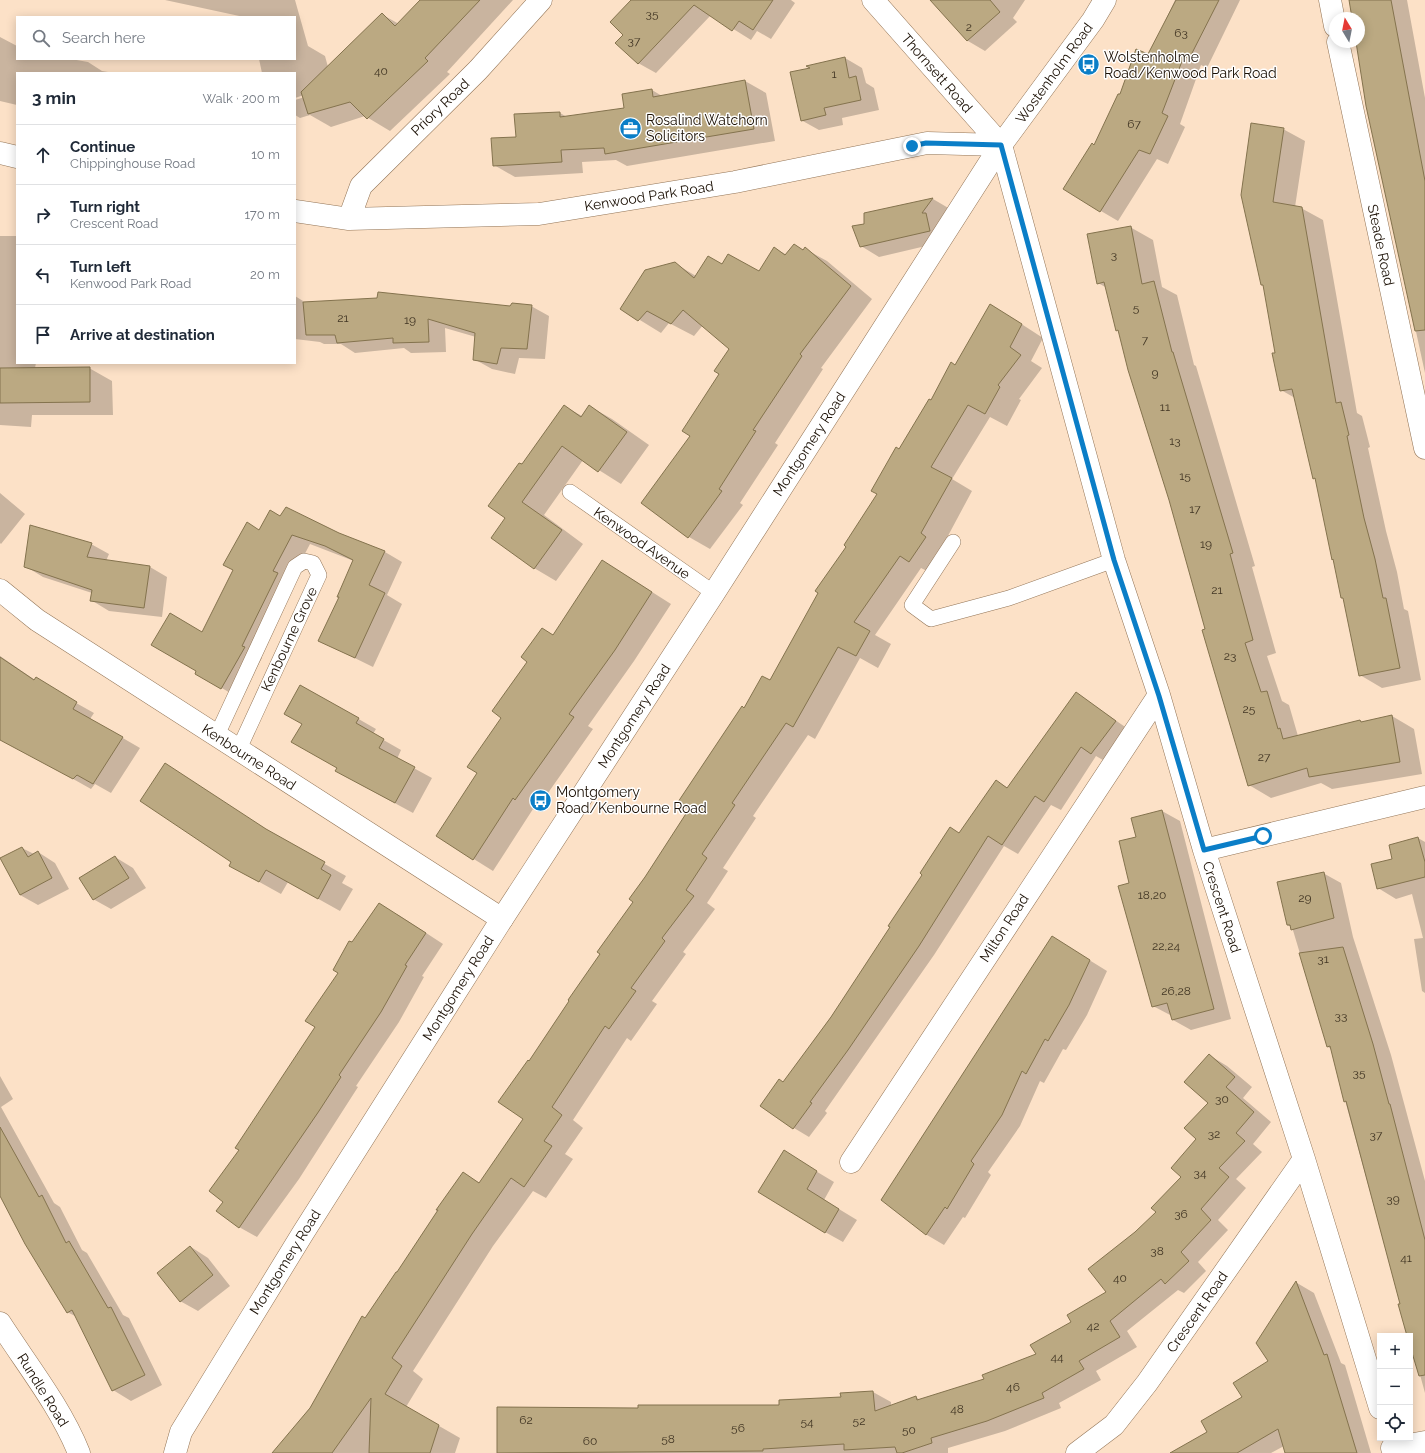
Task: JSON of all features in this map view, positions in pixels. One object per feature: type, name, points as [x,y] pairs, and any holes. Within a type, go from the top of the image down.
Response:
[{"type":"street","name":"Priory Road","points":[[349,219],[361,186],[478,70],[542,0]]},
{"type":"street","name":"Thornsett Road","points":[[872,0],[1001,145]]},
{"type":"street","name":"Wostenholm Road","points":[[1001,145],[1093,20],[1105,0]]},
{"type":"street","points":[[1330,0],[1332,12]]},
{"type":"street","name":"Steade Road","points":[[1339,48],[1425,448]]},
{"type":"street","name":"Kenwood Park Road","points":[[296,212],[349,219],[538,214],[735,182],[926,143],[1001,145]]},
{"type":"street","name":"Crescent Road","points":[[1001,145],[1114,560],[1159,696],[1204,850],[1304,1159],[1379,1405]]},
{"type":"street","name":"Montgomery Road","points":[[175,1453],[181,1432],[303,1233],[502,919],[714,593],[1001,145]]},
{"type":"street","points":[[0,152],[16,157]]},
{"type":"street","name":"Kenbourne Road","points":[[0,590],[37,620],[216,735],[238,751],[502,919]]},
{"type":"street","name":"Milton Road","points":[[851,1162],[1159,696]]},
{"type":"street","points":[[1204,850],[1425,797]]},
{"type":"street","name":"Crescent Road","points":[[1077,1453],[1114,1424],[1147,1383],[1304,1159]]},
{"type":"street","name":"Rundle Road","points":[[0,1323],[76,1445],[97,1453]]},
{"type":"street","name":"Montgomery Road","points":[[158,1453],[181,1432]]},
{"type":"street","points":[[1392,1446],[1425,1442]]},
{"type":"lane","name":"Kenwood Avenue","points":[[570,492],[714,593]]},
{"type":"lane","points":[[953,542],[912,605],[931,619],[1009,598],[1114,560]]},
{"type":"lane","name":"Kenbourne Grove","points":[[216,735],[295,567],[304,561],[313,562],[319,575],[238,751]]},
{"type":"building","points":[[420,0],[480,0],[425,58],[428,61],[367,119],[350,102],[308,114],[301,92],[382,13],[395,26]]},
{"type":"building","points":[[631,0],[773,0],[753,30],[739,21],[732,31],[694,5],[638,64],[615,43],[623,35],[610,22]]},
{"type":"building","points":[[930,0],[990,0],[1000,12],[967,41]]},
{"type":"building","points":[[1176,0],[1219,0],[1189,59],[1184,56],[1162,113],[1168,116],[1150,154],[1139,150],[1100,212],[1063,189],[1092,143],[1094,145],[1118,94],[1120,94],[1136,49],[1148,54]]},
{"type":"building","points":[[1349,0],[1391,0],[1425,181],[1425,330],[1415,331],[1366,106],[1357,48],[1365,48],[1365,12],[1351,12]]},
{"type":"building","points":[[845,57],[849,78],[856,76],[861,100],[824,108],[826,115],[801,121],[790,72],[810,68],[806,66]]},
{"type":"building","points":[[745,80],[754,129],[605,154],[604,148],[561,150],[562,162],[493,166],[491,138],[516,137],[514,114],[560,112],[560,117],[624,108],[622,94],[652,89],[653,97]]},
{"type":"building","points":[[1251,123],[1284,128],[1273,202],[1302,207],[1336,403],[1341,402],[1349,435],[1347,436],[1364,518],[1375,559],[1383,598],[1386,598],[1400,668],[1359,676],[1343,598],[1341,598],[1333,559],[1332,560],[1315,478],[1313,479],[1292,389],[1280,391],[1272,353],[1275,353],[1263,285],[1261,285],[1241,195]]},
{"type":"building","points":[[933,198],[922,213],[926,213],[930,231],[860,247],[852,226],[864,224],[864,213]]},
{"type":"building","points":[[1131,226],[1142,284],[1154,281],[1172,352],[1233,553],[1230,554],[1253,640],[1245,643],[1261,692],[1267,691],[1278,729],[1280,728],[1283,739],[1360,720],[1361,722],[1392,715],[1400,762],[1309,777],[1307,768],[1248,786],[1202,630],[1205,629],[1169,500],[1128,370],[1118,330],[1116,331],[1104,282],[1097,284],[1087,234]]},
{"type":"building","points":[[794,244],[803,250],[805,247],[851,286],[800,354],[802,356],[753,430],[756,431],[719,489],[722,491],[688,538],[641,503],[690,436],[682,431],[719,374],[714,371],[729,349],[683,310],[671,324],[647,311],[638,321],[620,309],[645,270],[675,262],[694,278],[708,256],[722,264],[728,254],[759,271],[774,247],[785,255]]},
{"type":"building","points":[[378,292],[510,306],[512,303],[532,305],[527,349],[501,348],[497,364],[473,360],[475,333],[428,319],[429,342],[393,343],[393,338],[337,343],[335,335],[306,335],[303,302],[377,298]]},
{"type":"building","points":[[990,304],[1022,324],[1010,347],[1021,355],[998,385],[1000,387],[985,414],[968,405],[931,467],[952,478],[921,533],[926,537],[909,562],[900,556],[854,622],[870,631],[856,656],[838,647],[793,727],[786,723],[732,803],[735,805],[702,854],[707,858],[686,890],[694,896],[662,938],[665,941],[631,988],[636,991],[609,1029],[605,1026],[552,1107],[562,1115],[544,1141],[552,1146],[524,1187],[511,1178],[472,1234],[392,1358],[402,1366],[385,1394],[439,1425],[430,1453],[369,1453],[371,1398],[332,1453],[272,1453],[310,1408],[362,1316],[365,1318],[438,1210],[436,1210],[463,1172],[479,1183],[523,1119],[498,1102],[528,1060],[529,1061],[569,1001],[568,1000],[600,954],[597,952],[633,902],[629,899],[689,809],[678,802],[742,706],[744,708],[762,676],[770,680],[818,593],[815,591],[846,547],[844,545],[877,494],[871,491],[896,447],[899,449],[929,399],[931,400],[951,362],[955,365]]},
{"type":"building","points":[[90,367],[90,402],[0,403],[0,368]]},
{"type":"building","points":[[564,405],[581,417],[589,405],[627,432],[598,472],[562,446],[522,502],[562,530],[534,569],[491,538],[505,518],[488,506],[519,463],[522,464]]},
{"type":"building","points":[[286,507],[339,533],[385,551],[369,585],[385,593],[355,658],[318,641],[339,597],[337,597],[353,560],[325,546],[292,535],[273,571],[278,573],[242,646],[245,647],[221,689],[195,674],[196,671],[151,645],[170,613],[202,632],[233,570],[223,565],[247,522],[259,530],[270,510],[280,516]]},
{"type":"building","points":[[30,525],[92,543],[87,557],[150,566],[144,608],[90,601],[92,590],[24,567]]},
{"type":"building","points":[[602,560],[652,592],[615,650],[569,714],[574,717],[515,800],[513,798],[473,860],[436,836],[477,773],[467,767],[501,718],[492,711],[527,662],[521,657],[542,628],[553,635]]},
{"type":"building","points":[[0,657],[34,680],[36,677],[77,702],[73,709],[123,737],[93,784],[77,775],[73,779],[0,740]]},
{"type":"building","points":[[300,685],[359,718],[356,723],[384,739],[379,748],[415,767],[395,803],[335,771],[337,768],[291,742],[302,724],[284,714]]},
{"type":"building","points":[[1076,692],[1116,721],[1091,754],[1081,747],[1044,802],[1035,796],[1002,845],[988,836],[919,946],[848,1050],[810,1102],[812,1103],[793,1129],[760,1106],[779,1079],[783,1082],[831,1017],[890,927],[888,926],[922,875],[920,873],[950,827],[959,833],[996,780],[1007,788]]},
{"type":"building","points":[[165,763],[266,829],[325,862],[321,869],[331,875],[318,899],[266,870],[259,882],[229,866],[231,862],[140,801]]},
{"type":"building","points":[[1162,810],[1214,1009],[1172,1020],[1167,1003],[1152,1007],[1118,886],[1129,883],[1119,841],[1136,837],[1131,818]]},
{"type":"building","points":[[1418,837],[1425,862],[1425,877],[1377,889],[1371,864],[1392,859],[1389,845]]},
{"type":"building","points":[[22,847],[28,857],[38,851],[52,878],[20,895],[0,858]]},
{"type":"building","points":[[115,856],[129,878],[93,900],[79,878]]},
{"type":"building","points":[[1324,872],[1334,918],[1291,930],[1290,925],[1287,925],[1277,882]]},
{"type":"building","points":[[379,903],[426,933],[405,965],[407,966],[381,1012],[339,1075],[341,1077],[239,1228],[216,1211],[223,1202],[209,1191],[239,1150],[235,1148],[315,1027],[305,1021],[338,973],[333,970],[349,941],[352,942]]},
{"type":"building","points":[[1052,936],[1090,960],[1069,1005],[1048,1041],[1045,1039],[1026,1074],[1022,1071],[1002,1115],[971,1161],[974,1164],[947,1209],[945,1207],[926,1235],[881,1200]]},
{"type":"building","points":[[1343,947],[1373,1044],[1425,1240],[1425,1375],[1419,1376],[1413,1356],[1413,1333],[1406,1333],[1398,1304],[1400,1304],[1346,1101],[1344,1102],[1330,1046],[1327,1047],[1299,953]]},
{"type":"building","points":[[1209,1054],[1235,1077],[1226,1087],[1254,1112],[1236,1133],[1245,1141],[1219,1168],[1229,1177],[1201,1209],[1211,1220],[1181,1252],[1189,1261],[1165,1284],[1161,1279],[1110,1321],[1120,1337],[1079,1361],[1084,1369],[1042,1393],[1044,1398],[987,1421],[931,1438],[932,1443],[902,1453],[897,1453],[895,1447],[844,1450],[844,1444],[763,1449],[763,1451],[497,1453],[497,1407],[638,1408],[638,1405],[779,1405],[779,1400],[841,1397],[840,1393],[873,1391],[875,1411],[916,1396],[917,1400],[984,1379],[982,1375],[1036,1354],[1030,1345],[1071,1322],[1067,1315],[1106,1292],[1088,1269],[1135,1232],[1156,1212],[1151,1208],[1181,1177],[1171,1168],[1196,1139],[1184,1128],[1208,1103],[1184,1082]]},
{"type":"building","points":[[0,1127],[39,1197],[42,1195],[66,1243],[69,1241],[108,1308],[111,1307],[145,1375],[112,1391],[72,1310],[67,1313],[25,1244],[0,1196]]},
{"type":"building","points":[[784,1150],[817,1171],[807,1189],[839,1209],[825,1233],[758,1192]]},
{"type":"building","points":[[190,1246],[213,1275],[180,1302],[157,1273]]},
{"type":"building","points":[[1296,1281],[1324,1355],[1327,1354],[1357,1453],[1285,1453],[1278,1429],[1237,1453],[1170,1453],[1207,1432],[1201,1421],[1242,1397],[1233,1383],[1268,1361],[1256,1343]]},
{"type":"place","name":"Wolstenholme Road/Kenwood Park Road","points":[[1088,65]]},
{"type":"place","name":"Rosalind Watchorn Solicitors","points":[[630,128]]},
{"type":"place","name":"Montgomery Road/Kenbourne Road","points":[[540,800]]},
{"type":"route","points":[[912,146],[926,143],[1001,145],[1114,560],[1159,696],[1204,850],[1263,836]]}]
